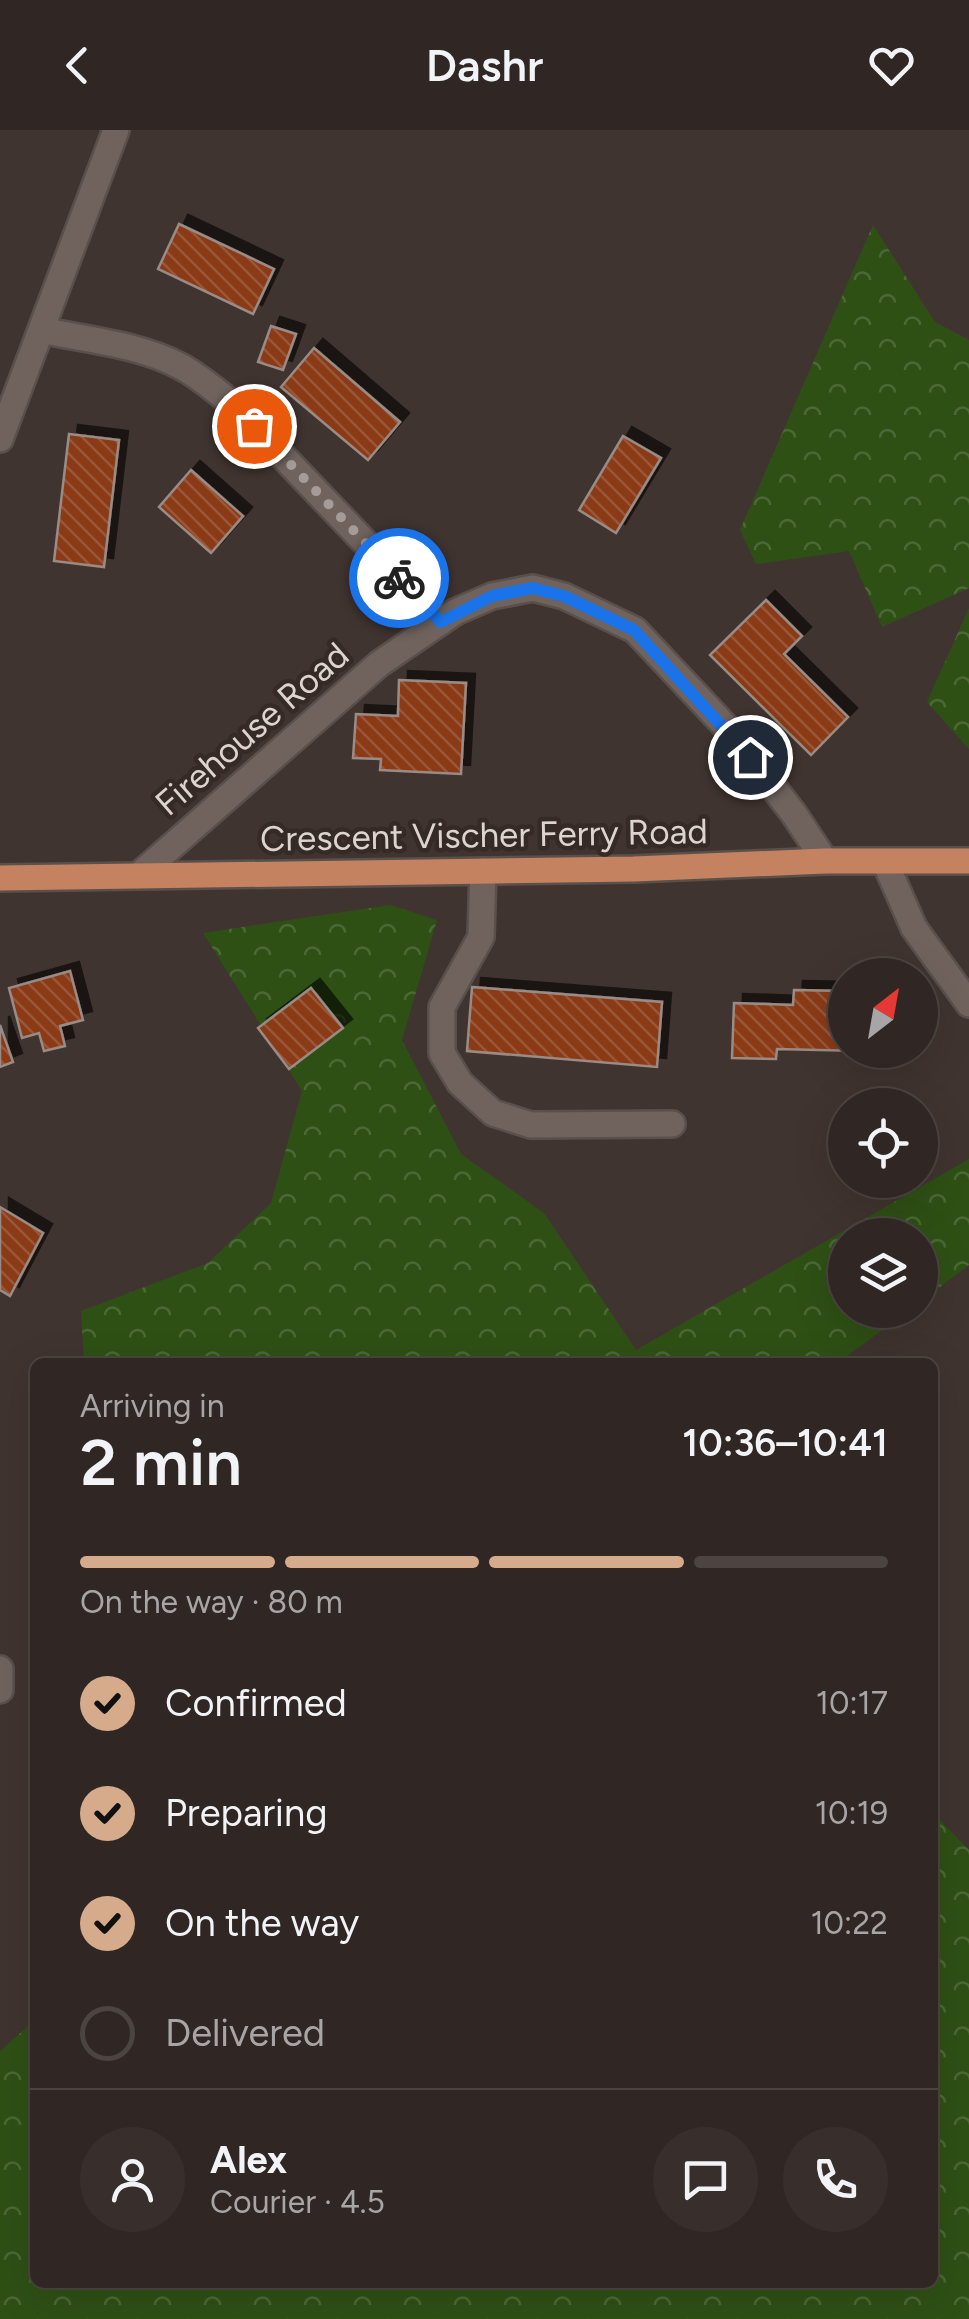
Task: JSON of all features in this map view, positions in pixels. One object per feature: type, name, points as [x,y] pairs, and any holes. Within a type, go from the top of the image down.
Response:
[{"type":"main road","name":"Crescent Vischer Ferry Road","points":[[0,878],[969,861]]},
{"type":"street","points":[[0,439],[116,130]]},
{"type":"street","points":[[41,330],[140,350],[198,377],[233,404],[441,622]]},
{"type":"street","name":"Firehouse Road","points":[[138,876],[379,664],[441,622],[492,596],[533,588],[564,596],[634,630],[727,728],[825,861]]},
{"type":"street","points":[[885,862],[914,928],[969,1004]]},
{"type":"street","points":[[483,871],[481,936],[442,1007],[442,1052],[460,1083],[493,1113],[531,1126],[672,1124]]},
{"type":"street","points":[[0,1669],[0,1690]]},
{"type":"green space","points":[[873,225],[935,322],[969,340],[969,588],[882,627],[849,551],[756,564],[740,530]]},
{"type":"green space","points":[[969,608],[969,749],[927,702]]},
{"type":"green space","points":[[390,905],[437,920],[402,1040],[461,1154],[544,1213],[636,1350],[828,1240],[828,1328],[885,1328],[844,1358],[84,1358],[81,1311],[208,1263],[271,1203],[302,1091],[203,933]]},
{"type":"green space","points":[[969,1159],[969,1265],[938,1288],[938,1218],[866,1218],[901,1198],[938,1198],[938,1177]]},
{"type":"green space","points":[[938,1818],[969,1850],[969,2319],[0,2319],[0,2051],[30,2024],[30,2288],[938,2288]]},
{"type":"building","points":[[179,224],[274,269],[253,314],[158,269]]},
{"type":"building","points":[[271,326],[296,334],[283,370],[258,362]]},
{"type":"building","points":[[314,348],[400,422],[368,460],[281,387]]},
{"type":"building","points":[[69,434],[119,440],[104,567],[54,561]]},
{"type":"building","points":[[623,436],[661,458],[616,533],[579,510]]},
{"type":"building","points":[[191,470],[243,516],[211,553],[159,507]]},
{"type":"building","points":[[766,600],[802,636],[784,654],[848,717],[811,755],[710,655]]},
{"type":"building","points":[[399,680],[466,683],[461,774],[380,770],[381,759],[353,758],[356,714],[398,716]]},
{"type":"building","points":[[70,971],[83,1020],[60,1026],[65,1046],[44,1051],[39,1033],[22,1038],[9,988]]},
{"type":"building","points":[[472,987],[662,1002],[657,1067],[467,1051]]},
{"type":"building","points":[[311,988],[343,1028],[289,1069],[258,1028]]},
{"type":"building","points":[[794,990],[828,991],[828,1050],[777,1049],[776,1059],[732,1058],[734,1003],[793,1005]]},
{"type":"building","points":[[0,1025],[13,1062],[0,1067]]},
{"type":"building","points":[[0,1207],[43,1233],[10,1296],[0,1290]]},
{"type":"way so far","points":[[254,426],[399,578]]},
{"type":"route","points":[[399,578],[441,622],[492,596],[533,588],[564,596],[634,630],[750,757]]}]
